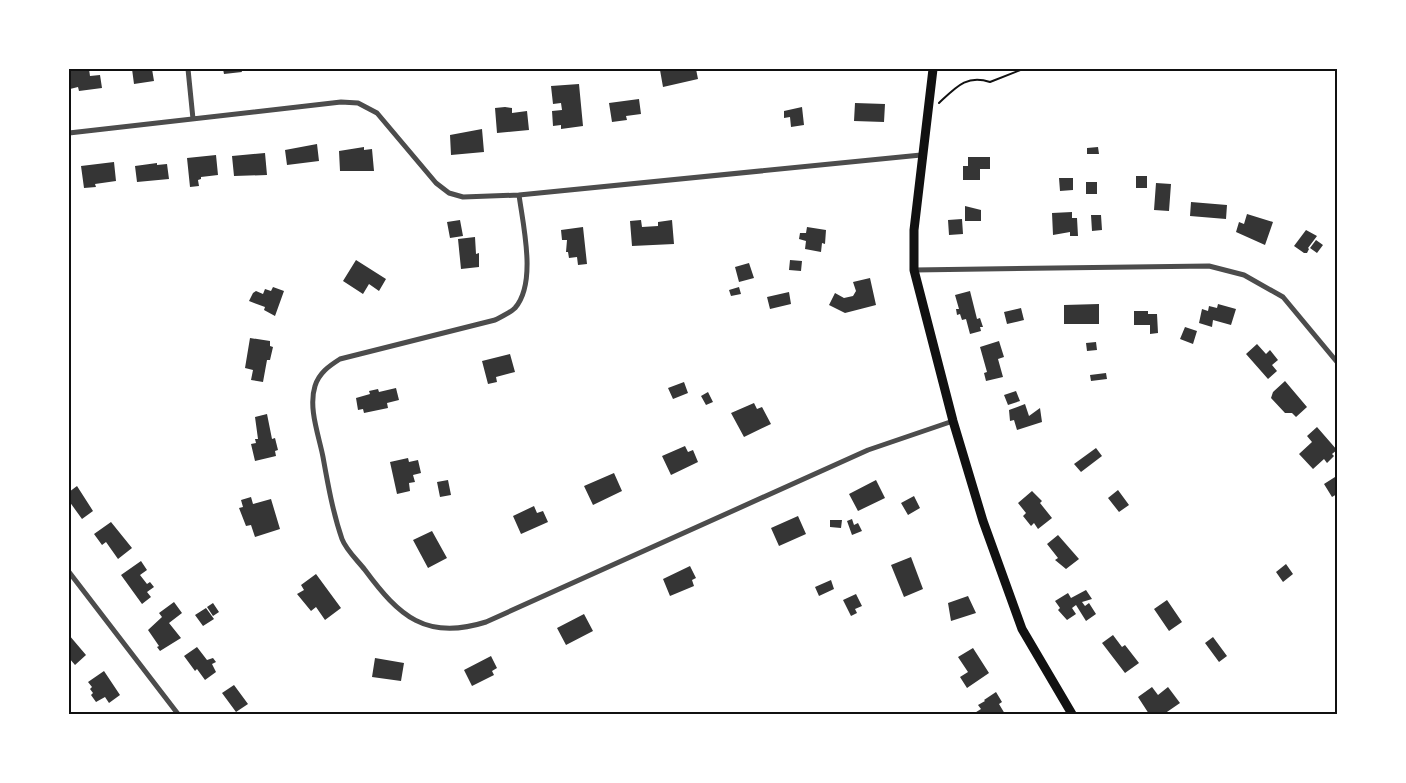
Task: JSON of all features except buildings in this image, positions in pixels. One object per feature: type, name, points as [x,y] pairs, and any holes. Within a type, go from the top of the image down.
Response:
[{"type":"main road","points":[[932,69],[929,113],[921,155],[914,230],[914,270],[952,421],[982,518],[1022,629],[1072,714]]},
{"type":"street","points":[[188,69],[192,119]]},
{"type":"street","points":[[69,133],[341,102],[358,103],[377,113],[436,183],[449,193],[463,197],[519,194],[921,155]]},
{"type":"street","points":[[519,194],[527,265],[525,290],[514,309],[495,320],[340,359],[323,370],[315,386],[312,403],[331,497],[343,542],[396,609],[418,622],[448,629],[464,629],[486,622],[868,450],[952,421]]},
{"type":"street","points":[[914,270],[1208,266],[1244,275],[1283,297],[1337,362]]},
{"type":"street","points":[[69,572],[178,714]]},
{"type":"path","points":[[929,113],[966,82],[977,78],[990,82],[1023,69]]}]
